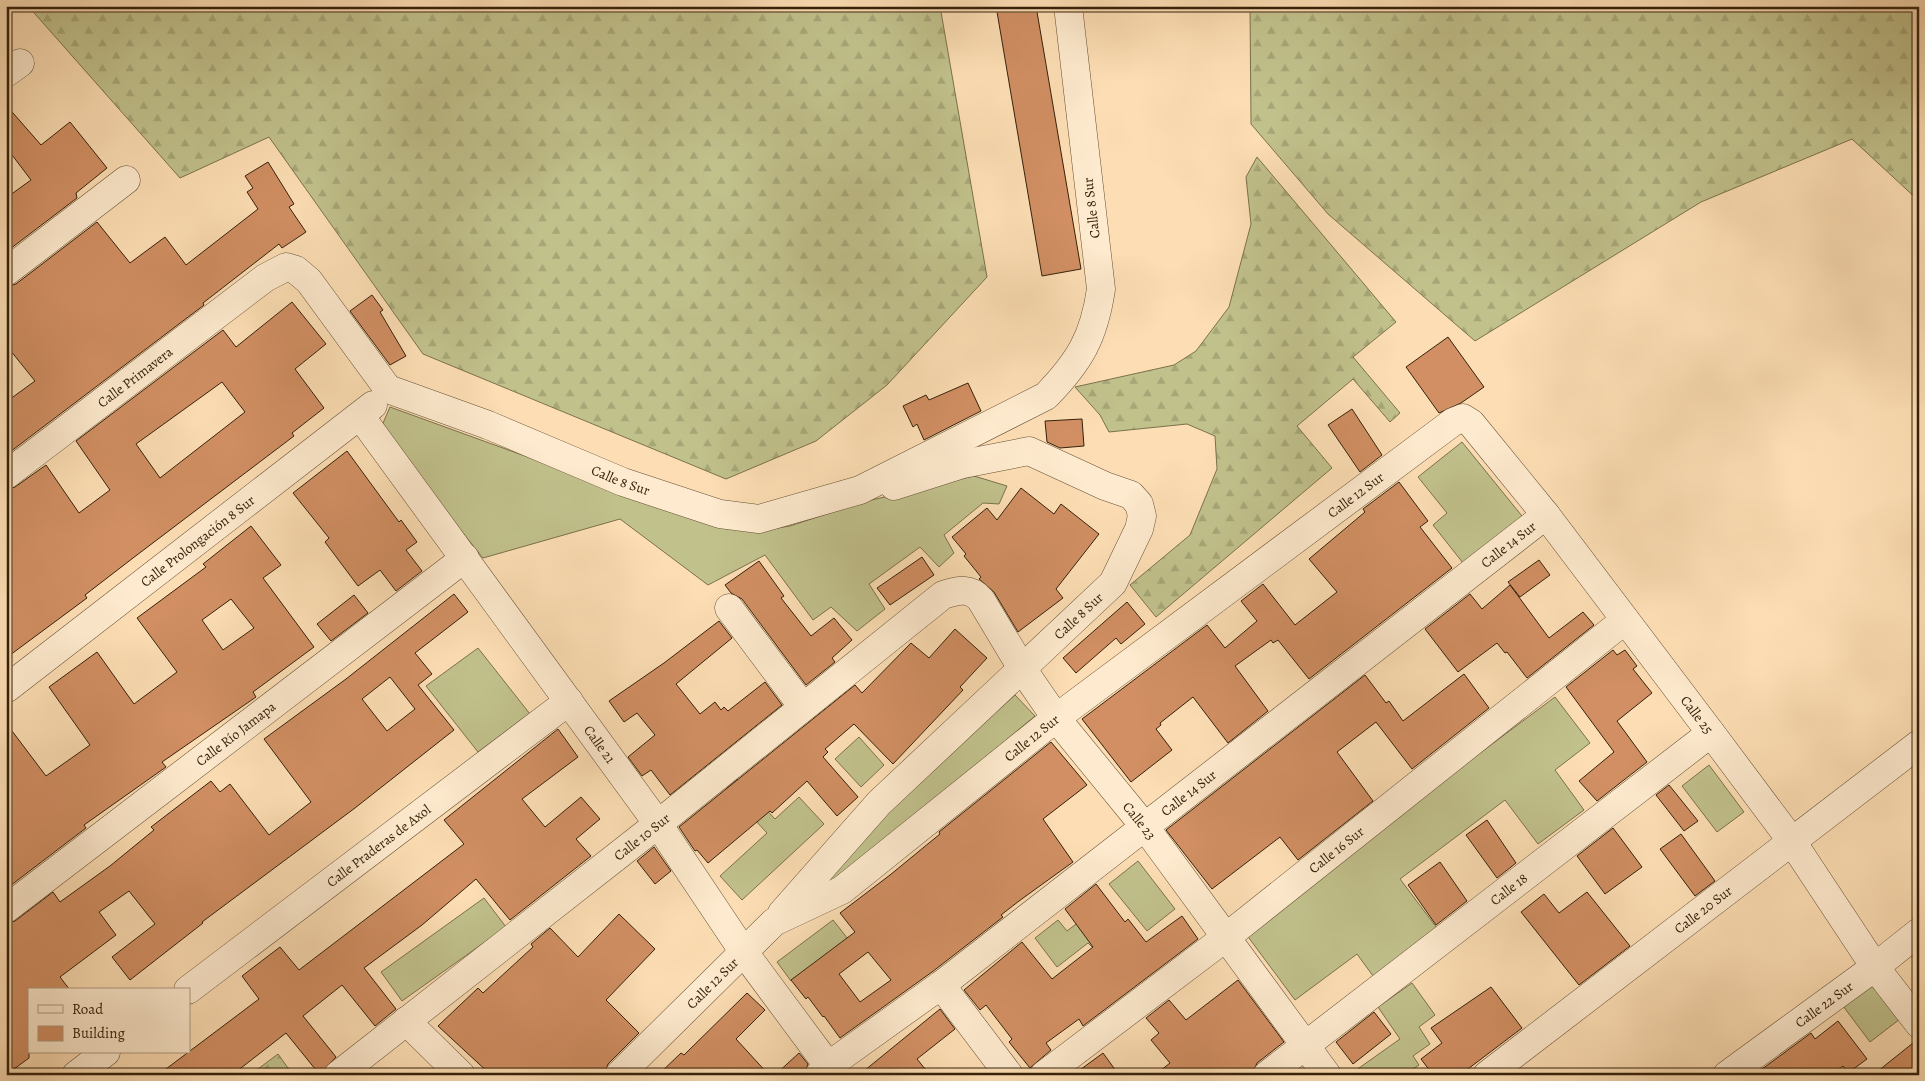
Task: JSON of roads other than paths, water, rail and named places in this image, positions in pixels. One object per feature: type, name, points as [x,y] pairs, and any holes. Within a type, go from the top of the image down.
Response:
[{"type":"street","name":"Calle 8 Sur","points":[[388,389],[488,425],[623,482],[720,514],[759,519],[860,490],[1046,396],[1064,378],[1089,341],[1097,316],[1101,288],[1068,6]]},
{"type":"street","points":[[6,272],[126,180]]},
{"type":"street","name":"Calle Primavera","points":[[6,475],[265,278],[286,267],[296,270],[309,282],[388,389]]},
{"type":"street","name":"Calle Prolongación 8 Sur","points":[[6,689],[361,417],[388,389]]},
{"type":"street","name":"Calle 21","points":[[361,417],[658,824],[742,951],[827,1072]]},
{"type":"street","name":"Calle 25","points":[[1463,418],[1471,423],[1546,515],[1711,733],[1791,840],[1875,967],[1919,1024]]},
{"type":"street","name":"Calle 12 Sur","points":[[619,1075],[742,951],[774,922],[842,890],[1056,718],[1453,422],[1463,418]]},
{"type":"street","name":"Calle 8 Sur","points":[[774,922],[879,803],[1023,670],[1113,583],[1139,529],[1142,516],[1139,504],[1132,495],[1105,486],[1029,451],[964,464],[879,490],[860,490]]},
{"type":"street","name":"Calle 14 Sur","points":[[827,1072],[1546,515]]},
{"type":"street","name":"Calle Río Jamapa","points":[[6,909],[465,558]]},
{"type":"street","name":"Calle 23","points":[[943,595],[956,590],[975,592],[1023,670],[1056,718],[1145,827],[1225,938],[1328,1075]]},
{"type":"street","name":"Calle 10 Sur","points":[[338,1075],[658,824],[943,595]]},
{"type":"street","points":[[729,608],[803,707]]},
{"type":"street","name":"Calle 16 Sur","points":[[1044,1075],[1225,938],[1625,620]]},
{"type":"street","name":"Calle Praderas de Axol","points":[[190,988],[569,701]]},
{"type":"street","name":"Calle 18","points":[[1267,1075],[1711,733]]},
{"type":"street","name":"Calle 20 Sur","points":[[1487,1075],[1791,840],[1919,744]]},
{"type":"street","name":"Calle 22 Sur","points":[[1726,1075],[1875,967],[1919,932]]},
{"type":"street","points":[[941,985],[1009,1075]]},
{"type":"street","points":[[406,1021],[461,1075]]},
{"type":"street","points":[[76,1075],[103,1054]]}]
